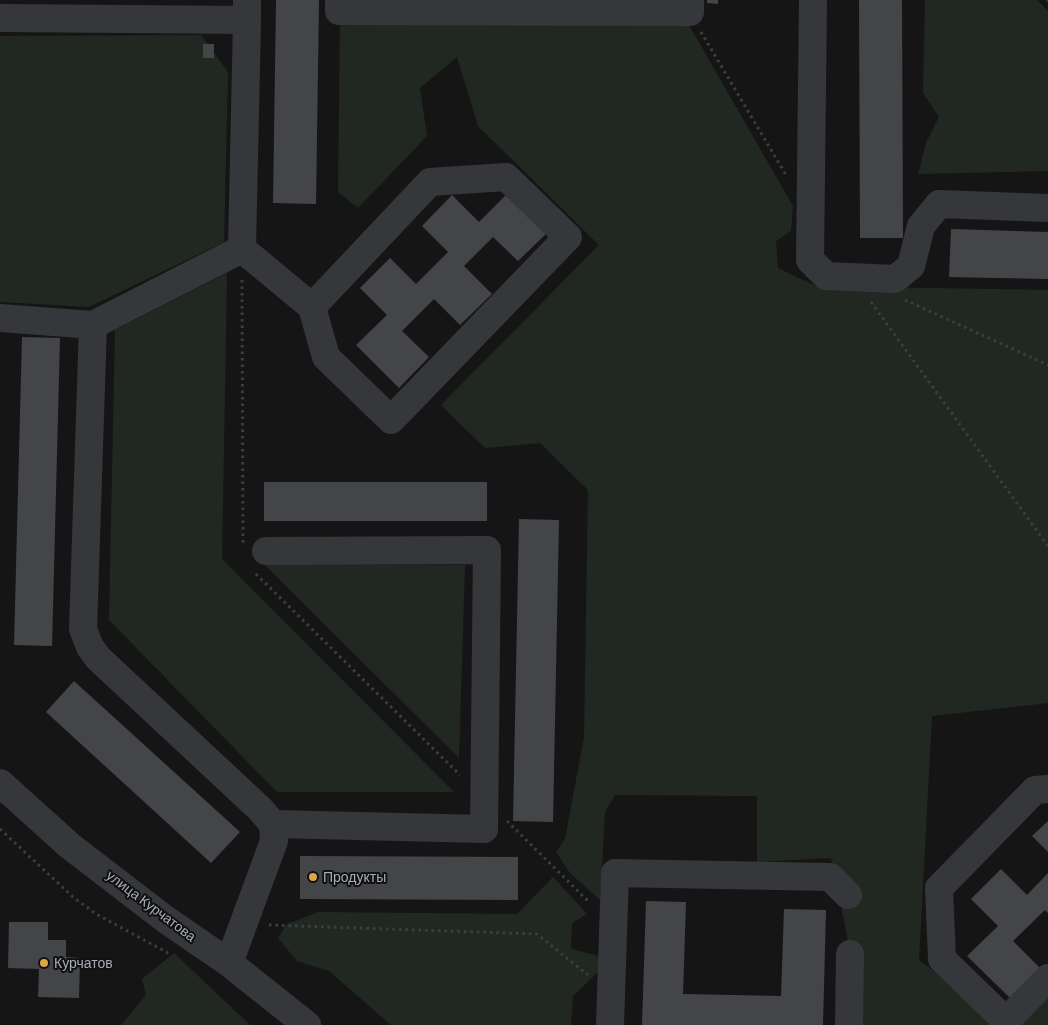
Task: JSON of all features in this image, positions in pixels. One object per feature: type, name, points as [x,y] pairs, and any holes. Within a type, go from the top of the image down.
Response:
[{"type":"street","points":[[339,0],[338,11],[690,6]]},
{"type":"street","points":[[813,0],[810,260],[826,276],[895,279],[912,266],[921,226],[939,204],[1048,208]]},
{"type":"street","points":[[0,18],[247,10],[242,249]]},
{"type":"street","points":[[242,249],[312,307],[326,357],[391,420],[568,237],[506,177],[430,182],[312,307]]},
{"type":"street","points":[[0,318],[93,325],[242,249]]},
{"type":"street","points":[[93,325],[84,629],[90,647],[98,658],[260,809],[273,824],[274,841],[229,963]]},
{"type":"street","points":[[253,557],[487,550],[484,829],[273,824]]},
{"type":"street","name":"улица Курчатова","points":[[0,783],[70,846],[165,919],[229,963],[307,1025]]},
{"type":"street","points":[[1048,789],[1035,790],[939,888],[942,959],[1006,1021],[1048,978]]},
{"type":"street","points":[[610,1025],[615,873],[830,877],[848,895]]},
{"type":"street","points":[[849,1025],[850,954]]},
{"type":"path","points":[[690,6],[790,182]]},
{"type":"path","points":[[242,249],[253,557],[484,798],[613,926]]},
{"type":"path","points":[[853,277],[1048,546]]},
{"type":"path","points":[[898,297],[1048,365]]},
{"type":"path","points":[[0,829],[73,896],[96,914],[173,956]]},
{"type":"path","points":[[244,924],[537,934],[611,993]]},
{"type":"shaded area","points":[[925,0],[1037,0],[1048,11],[1048,171],[918,174],[926,143],[939,117],[923,93]]},
{"type":"shaded area","points":[[686,20],[793,206],[791,231],[776,241],[778,268],[816,286],[1048,290],[1048,703],[932,716],[919,960],[1007,1025],[856,1025],[856,979],[831,858],[757,862],[757,796],[615,795],[605,812],[600,900],[570,873],[556,852],[565,839],[584,737],[588,490],[540,443],[485,448],[441,405],[599,245],[478,126],[457,57],[420,88],[427,136],[358,208],[338,192],[340,21]]},
{"type":"shaded area","points":[[201,35],[228,72],[224,242],[89,307],[0,302],[0,36]]},
{"type":"shaded area","points":[[227,273],[222,559],[454,792],[277,792],[109,620],[115,330]]},
{"type":"shaded area","points":[[264,564],[465,565],[459,758]]},
{"type":"shaded area","points":[[553,877],[587,914],[572,923],[571,949],[599,956],[599,971],[573,996],[571,1025],[391,1025],[329,971],[297,961],[278,938],[287,924],[318,912],[517,914]]},
{"type":"shaded area","points":[[174,953],[250,1025],[121,1025],[146,995],[142,979]]},
{"type":"shaded area","points":[[1048,987],[1048,1025],[1009,1025]]},
{"type":"building","points":[[276,0],[319,0],[316,204],[273,203]]},
{"type":"building","points":[[707,0],[718,0],[718,4],[707,3]]},
{"type":"building","points":[[859,0],[902,0],[903,238],[860,238]]},
{"type":"building","points":[[203,44],[214,44],[214,58],[203,58]]},
{"type":"building","points":[[509,192],[548,232],[518,261],[493,237],[464,266],[492,294],[460,325],[434,299],[402,331],[429,357],[399,388],[356,345],[387,315],[360,288],[390,258],[416,284],[448,252],[422,226],[452,195],[479,222]]},
{"type":"building","points":[[951,229],[1048,232],[1048,279],[949,277]]},
{"type":"building","points":[[22,337],[60,338],[52,646],[14,645]]},
{"type":"building","points":[[264,482],[487,482],[487,521],[264,521]]},
{"type":"building","points":[[519,519],[559,520],[553,822],[513,821]]},
{"type":"building","points":[[74,681],[240,832],[211,863],[46,712]]},
{"type":"building","points":[[1048,821],[1048,852],[1032,836]]},
{"type":"building","points":[[300,856],[518,857],[518,900],[300,899]]},
{"type":"building","points":[[1001,869],[1027,895],[1048,873],[1048,913],[1045,910],[1013,941],[1040,968],[1010,998],[967,956],[998,926],[971,899]]},
{"type":"building","points":[[646,901],[686,902],[683,994],[781,996],[784,909],[826,910],[823,1025],[642,1025]]},
{"type":"building","name":"Курчатов","points":[[9,922],[48,922],[48,940],[66,940],[66,957],[80,958],[79,998],[38,997],[39,969],[8,968]]},
{"type":"place","name":"Продукты","points":[[313,877]]},
{"type":"place","name":"Курчатов","points":[[44,963]]}]
